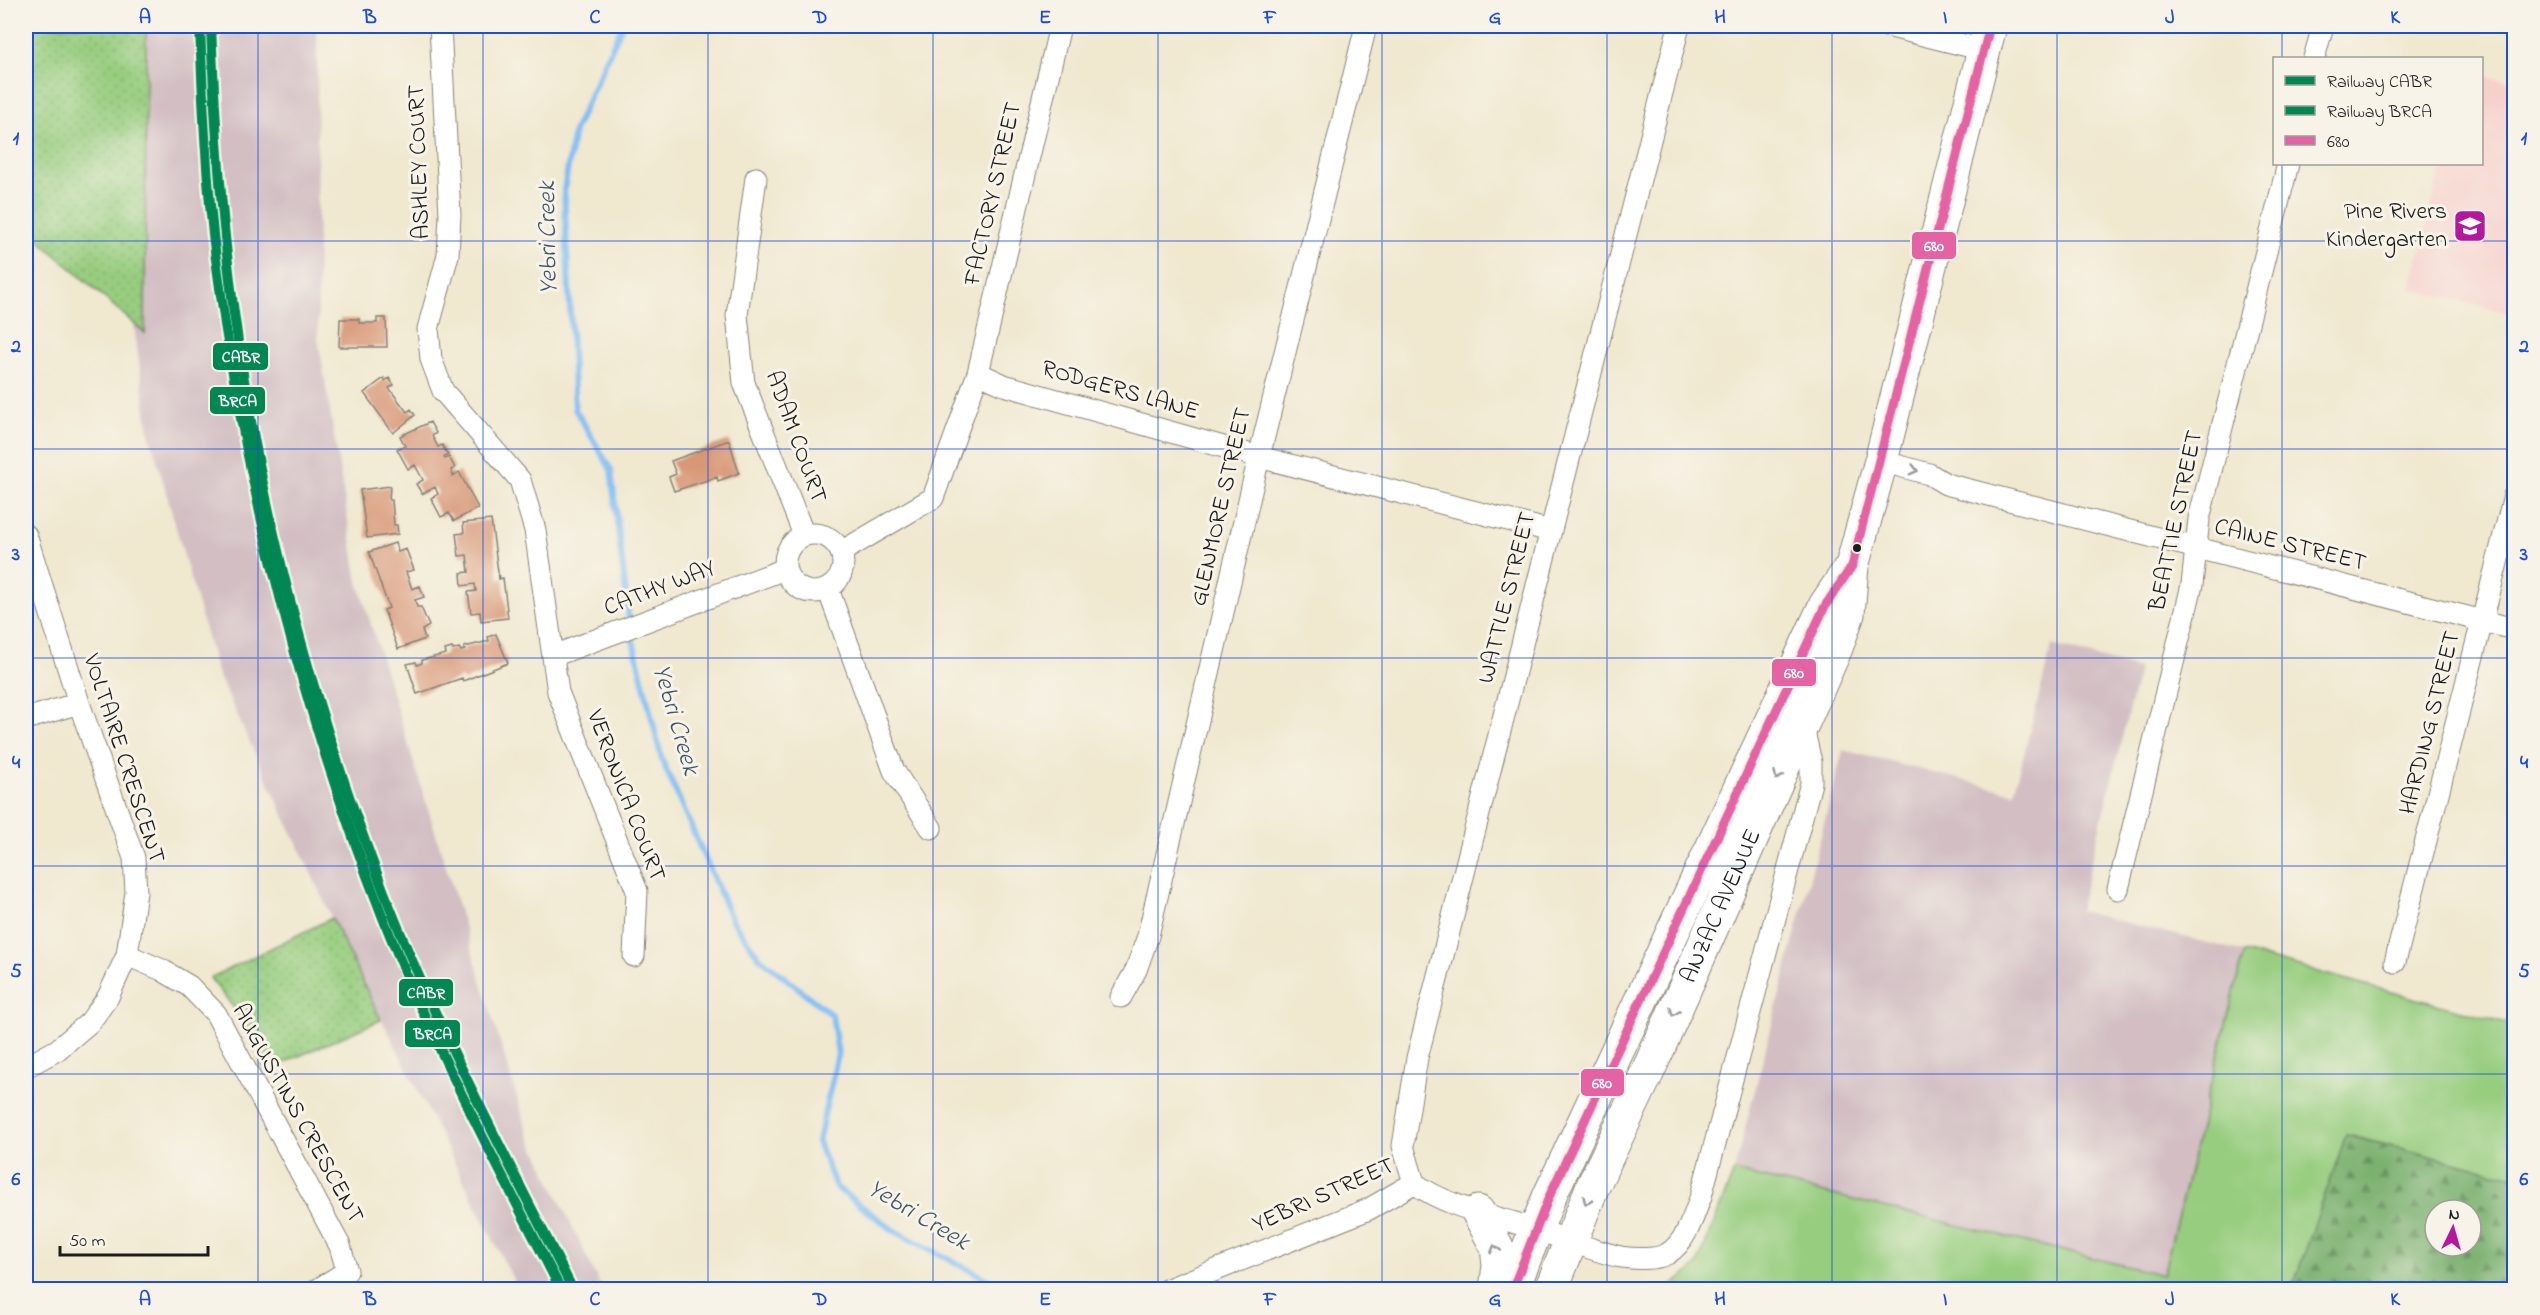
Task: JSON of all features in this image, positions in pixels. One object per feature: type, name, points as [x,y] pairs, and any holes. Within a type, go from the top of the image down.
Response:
[{"type":"highway","name":"ANZAC AVENUE","points":[[1551,1290],[1570,1240],[1649,1069],[1848,614],[1852,566],[1881,461],[1987,38]]},
{"type":"highway","name":"ANZAC AVENUE","points":[[1512,1290],[1549,1197],[1826,606],[1852,566]]},
{"type":"highway","points":[[1478,1212],[1497,1247],[1499,1266],[1496,1290]]},
{"type":"street","name":"ASHLEY COURT","points":[[440,26],[450,215],[448,255],[428,330],[431,359],[443,391],[520,480],[535,530],[553,656]]},
{"type":"street","name":"FACTORY STREET","points":[[978,373],[1060,26]]},
{"type":"street","name":"GLENMORE STREET","points":[[1121,997],[1136,970],[1148,936],[1259,457],[1366,26]]},
{"type":"street","name":"WATTLE STREET","points":[[1414,1183],[1404,1146],[1417,1058],[1679,26]]},
{"type":"street","points":[[1887,26],[1987,38]]},
{"type":"street","points":[[2314,57],[2323,26]]},
{"type":"street","name":"BEATTIE STREET","points":[[2118,889],[2192,585],[2199,519],[2288,165]]},
{"type":"street","name":"ADAM COURT","points":[[756,178],[737,315],[744,383],[804,535]]},
{"type":"street","name":"RODGERS LANE","points":[[978,373],[1005,385],[1259,457],[1551,531]]},
{"type":"street","points":[[841,552],[933,498],[978,373]]},
{"type":"street","name":"CAINE STREET","points":[[1881,461],[1929,474],[1946,484],[2514,629]]},
{"type":"street","name":"HARDING STREET","points":[[2395,962],[2514,496]]},
{"type":"street","name":"VOLTAIRE CRESCENT","points":[[26,535],[80,703],[134,858],[136,892],[127,955],[108,997],[90,1022],[57,1050],[26,1067]]},
{"type":"street","points":[[804,535],[822,535],[830,538],[841,552],[843,569],[835,584],[828,589],[819,592],[801,590],[788,578],[785,569],[786,552],[790,545],[804,535]]},
{"type":"street","name":"CATHY WAY","points":[[553,656],[785,569]]},
{"type":"street","points":[[828,589],[894,771],[931,828]]},
{"type":"street","name":"VERONICA COURT","points":[[553,656],[558,693],[637,891],[634,956]]},
{"type":"street","points":[[26,719],[80,703]]},
{"type":"street","points":[[1537,1229],[1623,1257],[1653,1258],[1667,1255],[1681,1240],[1693,1220],[1701,1196],[1764,926],[1811,783],[1811,762],[1802,723]]},
{"type":"street","name":"AUGUSTINS CRESCENT","points":[[127,955],[162,970],[189,986],[216,1014],[340,1246],[347,1271],[317,1290]]},
{"type":"street","name":"YEBRI STREET","points":[[1166,1290],[1369,1209],[1414,1183],[1428,1194],[1478,1212],[1537,1229]]},
{"type":"shaded area","points":[[139,26],[317,26],[318,338],[358,582],[529,1136],[602,1289],[518,1289],[346,948],[217,672],[149,432],[131,305]]},
{"type":"shaded area","name":"Pine Rivers Kindergarten","points":[[2483,75],[2514,83],[2514,314],[2411,289],[2442,165],[2483,165]]},
{"type":"shaded area","points":[[2052,645],[2139,669],[2079,911],[2244,952],[2163,1275],[1734,1171],[1843,750],[2014,793]]},
{"type":"green space","points":[[26,26],[146,26],[145,333],[26,229]]},
{"type":"green space","points":[[332,918],[381,1020],[265,1071],[238,1013],[210,978]]},
{"type":"green space","points":[[2244,952],[2514,1025],[2514,1177],[2347,1135],[2292,1289],[1666,1290],[1697,1266],[1734,1171],[2163,1275]]},
{"type":"green space","points":[[2346,1135],[2514,1177],[2514,1289],[2292,1289]]},
{"type":"building","points":[[377,318],[386,318],[387,347],[339,347],[340,319],[359,319],[359,323],[377,323]]},
{"type":"building","points":[[384,378],[385,381],[389,378],[394,385],[389,388],[407,412],[411,409],[415,415],[393,433],[364,393]]},
{"type":"building","points":[[430,422],[436,433],[432,436],[438,447],[442,445],[448,455],[444,457],[445,459],[449,457],[455,468],[451,470],[453,476],[459,472],[478,508],[454,521],[449,513],[441,517],[431,498],[438,494],[435,487],[422,494],[416,484],[423,480],[415,465],[408,469],[397,449],[405,446],[400,436]]},
{"type":"building","points":[[729,440],[739,473],[718,481],[717,477],[674,491],[669,477],[676,474],[671,461]]},
{"type":"building","points":[[390,486],[389,500],[392,500],[394,525],[397,525],[398,534],[367,538],[360,490]]},
{"type":"building","points":[[491,520],[499,579],[503,578],[508,618],[481,621],[480,612],[471,613],[468,592],[476,591],[475,584],[462,586],[461,573],[469,572],[467,555],[459,556],[456,534],[464,533],[463,523]]},
{"type":"building","points":[[395,543],[398,552],[406,549],[414,570],[406,572],[412,589],[420,586],[424,597],[415,600],[417,607],[421,607],[429,626],[422,630],[425,639],[398,649],[384,610],[389,608],[369,552]]},
{"type":"building","points":[[496,634],[508,663],[463,681],[462,678],[417,694],[407,664],[416,662],[417,665],[422,663],[422,660],[446,654],[445,650],[452,648],[453,650],[459,648],[461,651],[465,650],[464,647],[489,641],[488,637]]},
{"type":"waterway","name":"Yebri Creek","points":[[622,26],[574,131],[564,190],[575,409],[611,470],[630,628],[662,760],[732,920],[759,957],[832,1015],[838,1054],[818,1142],[836,1187],[893,1230],[1008,1290]]},
{"type":"rail line","name":"BRCA","points":[[200,26],[210,201],[228,344],[260,513],[302,679],[355,842],[404,970],[469,1108],[561,1290]]},
{"type":"rail line","name":"CABR","points":[[211,26],[221,191],[236,328],[265,492],[305,655],[355,814],[405,943],[450,1044],[573,1290]]},
{"type":"transit line","name":"680","points":[[1512,1290],[1549,1197],[1825,606],[1852,566],[1990,26]]},
{"type":"place","name":"Pine Rivers Kindergarten","points":[[2470,226]]}]
